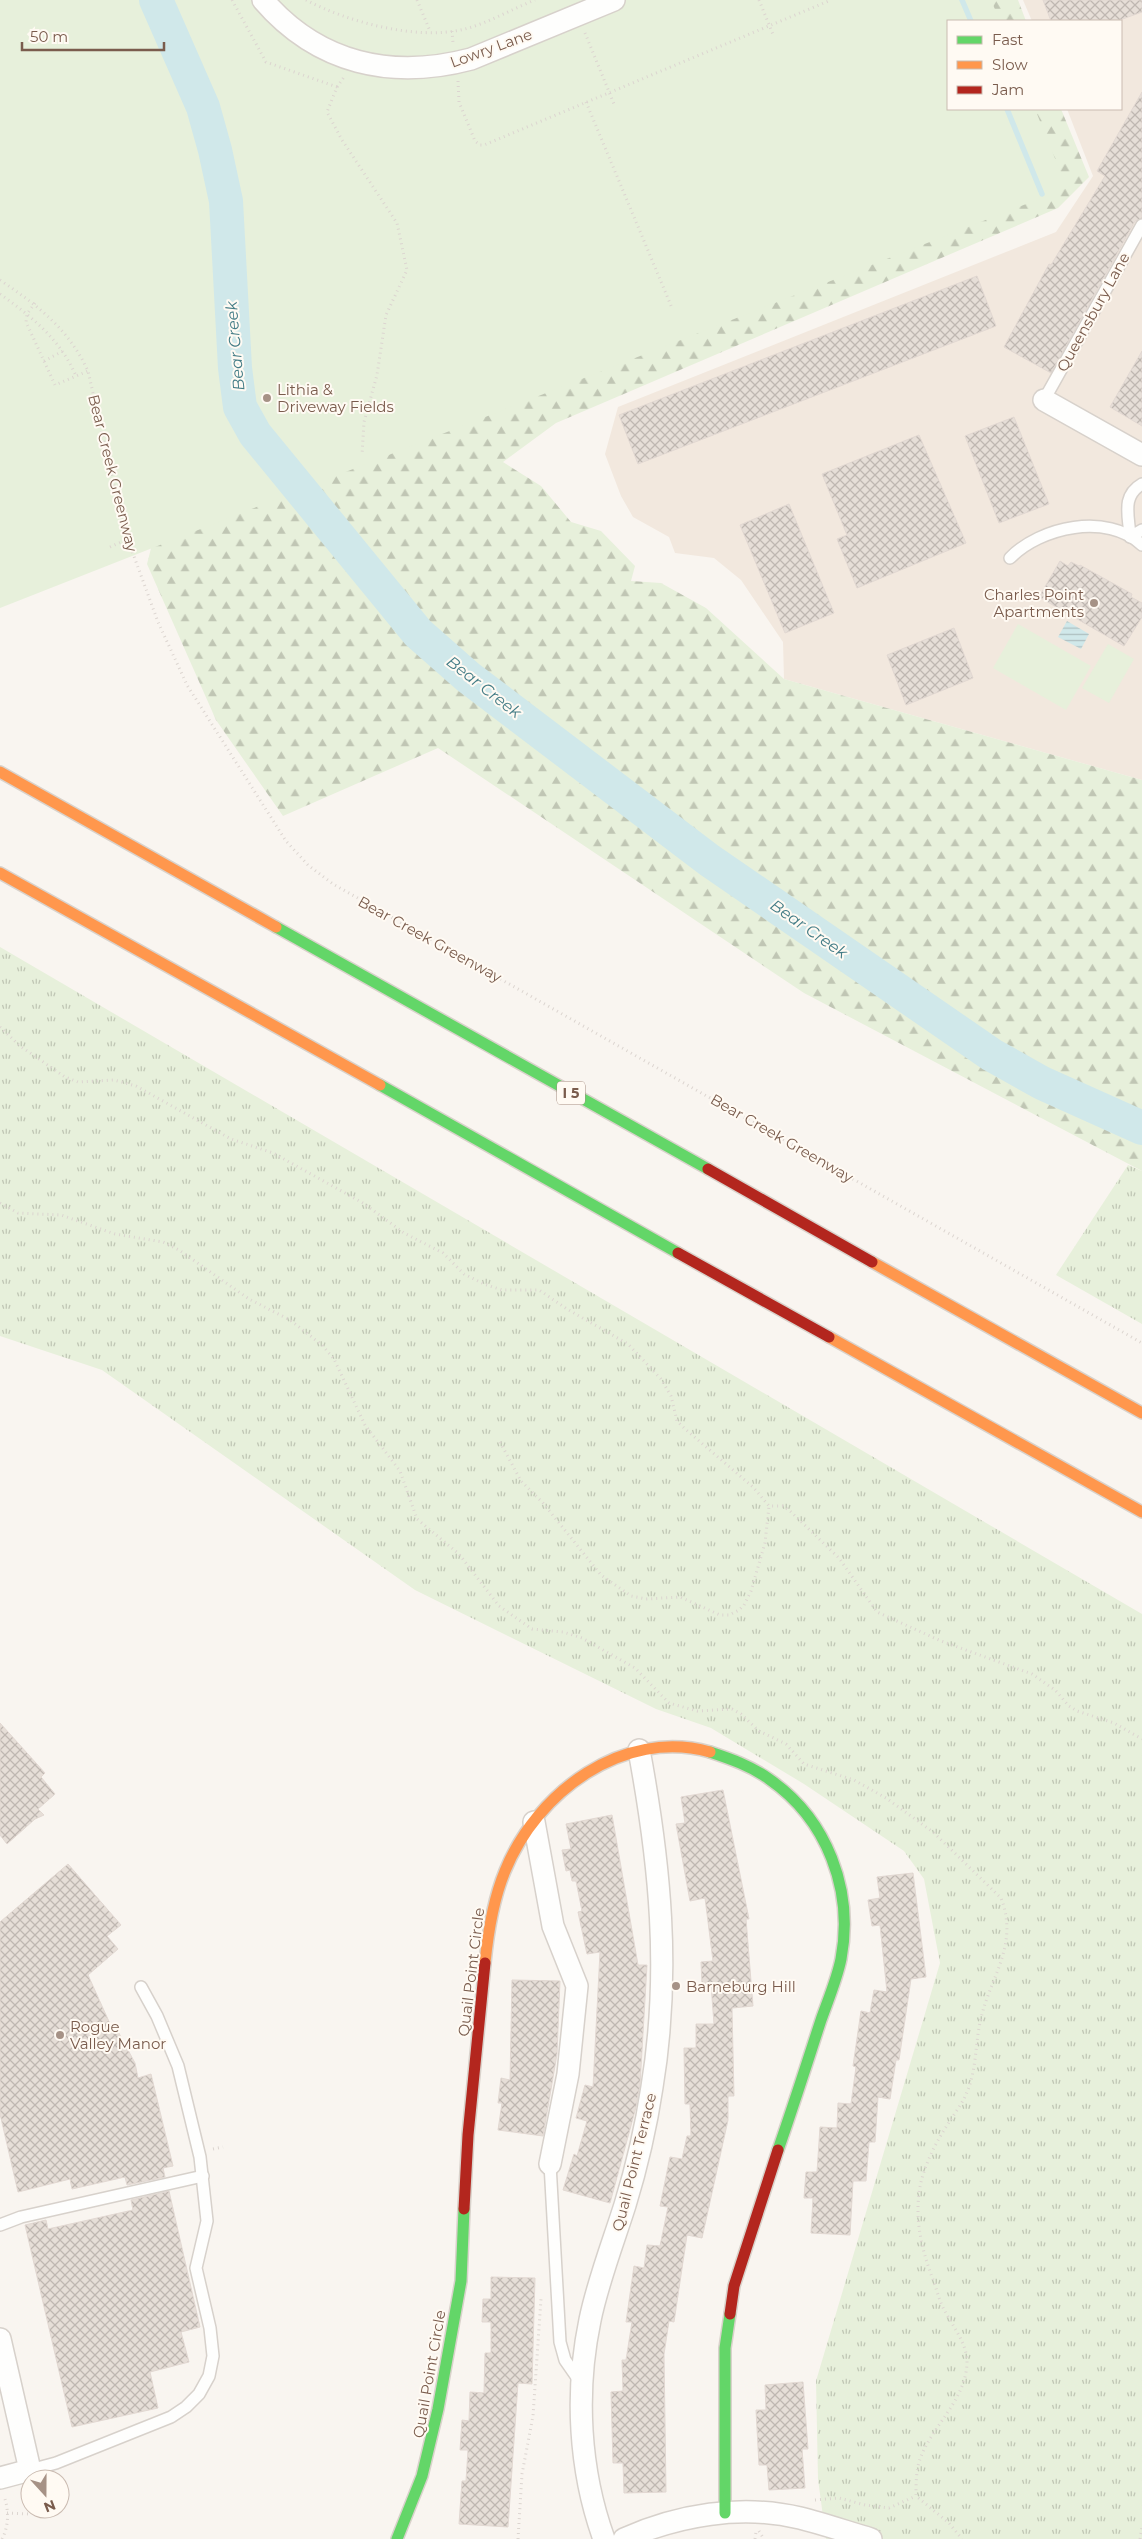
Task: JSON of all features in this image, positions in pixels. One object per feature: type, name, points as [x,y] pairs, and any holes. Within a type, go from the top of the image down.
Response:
[{"type":"main road","name":"I 5","points":[[0,772],[1142,1413]]},
{"type":"main road","points":[[0,874],[1142,1512]]},
{"type":"main road","name":"Quail Point Circle","points":[[397,2539],[409,2516],[433,2443],[461,2279],[465,2170],[490,1919],[500,1884],[515,1850],[534,1822],[573,1783],[613,1760],[640,1750],[677,1748],[720,1755],[740,1762],[771,1780],[799,1804],[812,1819],[834,1862],[843,1901],[841,1959],[734,2286],[725,2348],[724,2513]]},
{"type":"street","name":"Lowry Lane","points":[[263,0],[280,18],[307,39],[336,55],[356,61],[399,69],[424,68],[456,63],[489,52],[614,0]]},
{"type":"street","points":[[1044,400],[1142,455]]},
{"type":"street","name":"Quail Point Terrace","points":[[604,2539],[592,2505],[585,2467],[582,2385],[590,2321],[601,2278],[626,2202],[646,2125],[659,2030],[662,1924],[657,1855],[640,1750]]},
{"type":"street","points":[[534,1822],[553,1926],[577,1986],[568,2074],[550,2164]]},
{"type":"street","points":[[0,2339],[30,2469]]},
{"type":"street","points":[[2,2486],[20,2476]]},
{"type":"street","points":[[624,2539],[690,2516],[724,2513],[766,2514],[799,2518],[871,2539]]},
{"type":"lane","name":"Queensbury Lane","points":[[1044,400],[1142,225]]},
{"type":"lane","points":[[1130,537],[1128,500],[1134,489],[1142,484]]},
{"type":"lane","points":[[1010,558],[1025,545],[1058,531],[1087,526],[1116,531],[1142,545]]},
{"type":"lane","points":[[1130,537],[1142,530]]},
{"type":"lane","points":[[34,2469],[56,2463],[158,2423],[186,2407],[199,2394],[210,2376],[213,2356],[210,2328],[196,2268],[207,2221],[203,2176],[178,2066],[157,2016],[140,1987]]},
{"type":"lane","points":[[550,2164],[560,2342],[565,2360],[582,2385]]},
{"type":"lane","points":[[0,2225],[21,2217],[203,2176]]},
{"type":"path","points":[[232,0],[266,62],[337,86],[327,112],[342,140],[397,222],[407,270],[386,315],[377,375],[364,422],[362,456]]},
{"type":"path","points":[[306,0],[328,11],[370,25],[428,31],[465,29],[535,0]]},
{"type":"path","points":[[417,0],[428,31]]},
{"type":"path","points":[[759,0],[774,37]]},
{"type":"path","points":[[452,31],[459,102],[475,141],[480,145],[831,0]]},
{"type":"path","points":[[577,15],[614,104]]},
{"type":"path","points":[[586,102],[672,308]]},
{"type":"path","name":"Bear Creek Greenway","points":[[0,280],[35,303],[77,348],[88,371],[128,539],[158,622],[187,685],[269,816],[286,841],[308,865],[333,884],[1142,1343]]},
{"type":"path","points":[[0,294],[48,332],[63,351],[76,376]]},
{"type":"path","points":[[35,303],[27,314],[27,326],[55,385],[88,371]]},
{"type":"path","points":[[44,361],[63,351]]},
{"type":"path","points":[[110,547],[128,539]]},
{"type":"path","points":[[0,1027],[20,1046],[60,1075],[78,1082],[114,1080],[136,1086],[231,1139],[273,1153],[363,1203],[404,1233],[443,1253],[464,1274],[502,1290],[539,1290],[567,1309],[628,1344],[661,1379],[671,1396],[673,1412],[677,1421],[753,1487],[769,1506],[768,1532],[744,1605],[729,1615],[720,1615],[680,1597],[646,1599],[631,1596],[601,1575],[543,1503],[521,1481],[500,1442]]},
{"type":"path","points":[[769,1506],[783,1506],[790,1511],[839,1558],[877,1612],[941,1641],[1032,1674],[1055,1690],[1069,1706],[1077,1711],[1114,1723],[1142,1739]]},
{"type":"path","points":[[518,2539],[522,2474],[533,2416],[542,2294]]},
{"type":"path","points":[[2,2486],[7,2513],[7,2529],[2,2539]]},
{"type":"path","points":[[811,2501],[839,2498],[865,2506],[889,2508],[916,2496]]},
{"type":"path","points":[[7,2513],[20,2514]]},
{"type":"path","points":[[1140,2539],[1142,2527]]},
{"type":"shaded area","name":"Charles Point Apartments","points":[[1023,0],[1142,0],[1142,780],[784,679],[783,642],[741,580],[714,558],[675,553],[669,537],[633,517],[621,496],[605,454],[618,407],[1056,232],[1093,176],[1067,110],[1122,110],[1122,20],[1032,20]]},
{"type":"green space","points":[[0,0],[412,109],[1061,110],[1089,177],[1058,208],[556,423],[503,462],[541,486],[571,522],[601,531],[635,566],[631,581],[661,583],[706,608],[784,679],[1142,780],[1142,1171],[804,993],[438,748],[283,816],[216,720],[147,564],[161,509]]},
{"type":"green space","name":"Lithia & Driveway Fields","points":[[0,0],[991,0],[1000,20],[947,20],[947,110],[1035,110],[1067,188],[0,608]]},
{"type":"green space","points":[[933,0],[1018,0],[1026,20],[947,20]]},
{"type":"green space","points":[[1018,624],[1091,666],[1066,710],[993,668]]},
{"type":"green space","points":[[1108,644],[1134,659],[1109,703],[1082,688]]},
{"type":"green space","points":[[0,947],[1142,1614],[1142,2539],[826,2539],[818,2479],[816,2381],[940,1963],[924,1879],[904,1851],[804,1784],[711,1728],[656,1709],[415,1590],[102,1370],[0,1336]]},
{"type":"green space","points":[[1128,1165],[1142,1171],[1142,1324],[1056,1275]]},
{"type":"water","points":[[1067,621],[1089,634],[1081,649],[1058,637]]},
{"type":"building","points":[[1043,0],[1142,0],[1142,12],[1120,20],[1051,20]]},
{"type":"building","points":[[1142,92],[1142,218],[1135,221],[1051,373],[1004,347],[1049,264],[1051,265],[1105,176],[1097,171]]},
{"type":"building","points":[[977,276],[996,326],[638,464],[619,415]]},
{"type":"building","points":[[1142,351],[1142,426],[1110,407]]},
{"type":"building","points":[[1014,417],[1049,504],[999,523],[965,436]]},
{"type":"building","points":[[919,435],[966,543],[857,588],[837,539],[847,535],[822,474]]},
{"type":"building","points":[[789,504],[834,613],[785,633],[740,525]]},
{"type":"building","name":"Charles Point Apartments","points":[[1060,561],[1068,566],[1071,562],[1080,565],[1132,594],[1131,597],[1142,603],[1142,617],[1124,646],[1039,597]]},
{"type":"building","points":[[954,628],[973,678],[906,705],[887,655]]},
{"type":"building","points":[[0,1723],[45,1773],[41,1777],[55,1794],[38,1809],[44,1815],[35,1819],[7,1844],[0,1835]]},
{"type":"building","points":[[723,1790],[749,1919],[746,1919],[753,2006],[732,2008],[734,2096],[728,2096],[728,2120],[702,2238],[687,2235],[674,2322],[669,2321],[664,2354],[666,2492],[624,2493],[623,2463],[613,2463],[611,2392],[623,2391],[622,2360],[626,2360],[632,2322],[626,2322],[634,2266],[644,2268],[647,2245],[660,2246],[668,2207],[660,2206],[670,2157],[682,2159],[687,2136],[691,2136],[690,2104],[685,2104],[684,2048],[696,2048],[696,2024],[714,2024],[711,1984],[702,1984],[701,1962],[713,1961],[705,1898],[690,1901],[676,1824],[685,1823],[681,1797]]},
{"type":"building","points":[[612,1815],[638,1965],[647,1965],[640,2085],[636,2107],[610,2203],[563,2190],[574,2154],[577,2156],[587,2121],[576,2118],[585,2085],[593,2087],[600,1952],[587,1954],[578,1912],[582,1911],[576,1881],[572,1881],[570,1870],[566,1871],[562,1850],[571,1849],[566,1824]]},
{"type":"building","name":"Rogue Valley Manor","points":[[68,1864],[121,1925],[107,1936],[118,1949],[88,1975],[111,2026],[114,2024],[135,2063],[138,2078],[151,2074],[173,2166],[163,2168],[165,2177],[127,2185],[125,2177],[72,2189],[70,2179],[18,2192],[0,2114],[0,1922]]},
{"type":"building","points":[[913,1873],[926,1977],[911,1979],[899,2060],[896,2060],[890,2099],[878,2097],[875,2142],[869,2142],[866,2181],[853,2181],[850,2235],[811,2233],[813,2198],[804,2198],[806,2172],[817,2172],[820,2127],[837,2128],[838,2103],[851,2104],[856,2067],[853,2066],[861,2011],[870,2013],[874,1990],[887,1992],[880,1925],[872,1926],[868,1900],[880,1898],[877,1877]]},
{"type":"building","points":[[512,1980],[560,1981],[557,2054],[543,2136],[498,2130],[502,2103],[498,2103],[501,2078],[510,2080]]},
{"type":"building","points":[[169,2191],[200,2327],[181,2332],[189,2362],[150,2372],[158,2408],[72,2427],[25,2225],[46,2220],[48,2229],[133,2210],[131,2200]]},
{"type":"building","points":[[491,2277],[535,2278],[532,2384],[518,2383],[508,2527],[459,2524],[462,2481],[466,2481],[468,2450],[460,2450],[462,2420],[469,2421],[470,2392],[484,2393],[485,2353],[491,2353],[491,2322],[482,2322],[483,2299],[491,2299]]},
{"type":"building","points":[[803,2382],[808,2449],[802,2449],[805,2488],[769,2490],[767,2465],[759,2465],[756,2410],[766,2410],[765,2385]]},
{"type":"waterway","name":"Bear Creek","points":[[156,0],[203,107],[226,201],[235,368],[240,407],[255,434],[418,633],[468,677],[709,860],[992,1055],[1042,1083],[1142,1128]]},
{"type":"waterway","points":[[962,0],[971,20]]},
{"type":"waterway","points":[[1007,110],[1042,194]]},
{"type":"traffic: fast","points":[[276,927],[708,1169]]},
{"type":"traffic: fast","points":[[380,1085],[678,1253]]},
{"type":"traffic: fast","points":[[710,1752],[755,1770],[789,1795],[807,1814],[821,1835],[832,1858],[839,1882],[843,1907],[844,1933],[841,1959],[835,1982],[778,2150]]},
{"type":"traffic: fast","points":[[397,2539],[422,2476],[438,2409],[461,2281],[464,2209]]},
{"type":"traffic: fast","points":[[725,2513],[725,2348],[730,2314]]},
{"type":"traffic: slow","points":[[0,772],[276,927]]},
{"type":"traffic: slow","points":[[0,873],[380,1085]]},
{"type":"traffic: slow","points":[[872,1262],[1142,1413]]},
{"type":"traffic: slow","points":[[829,1337],[1142,1512]]},
{"type":"traffic: slow","points":[[485,1963],[492,1916],[497,1893],[505,1871],[519,1842],[538,1816],[561,1792],[587,1773],[615,1758],[646,1749],[678,1747],[710,1752]]},
{"type":"traffic: jam","points":[[708,1169],[872,1262]]},
{"type":"traffic: jam","points":[[678,1253],[829,1337]]},
{"type":"traffic: jam","points":[[464,2209],[468,2135],[485,1963]]},
{"type":"traffic: jam","points":[[730,2314],[734,2286],[778,2150]]},
{"type":"place","name":"Lithia & Driveway Fields","points":[[267,398]]},
{"type":"place","name":"Charles Point Apartments","points":[[1094,603]]},
{"type":"place","name":"Barneburg Hill","points":[[676,1986]]},
{"type":"place","name":"Rogue Valley Manor","points":[[60,2035]]}]
